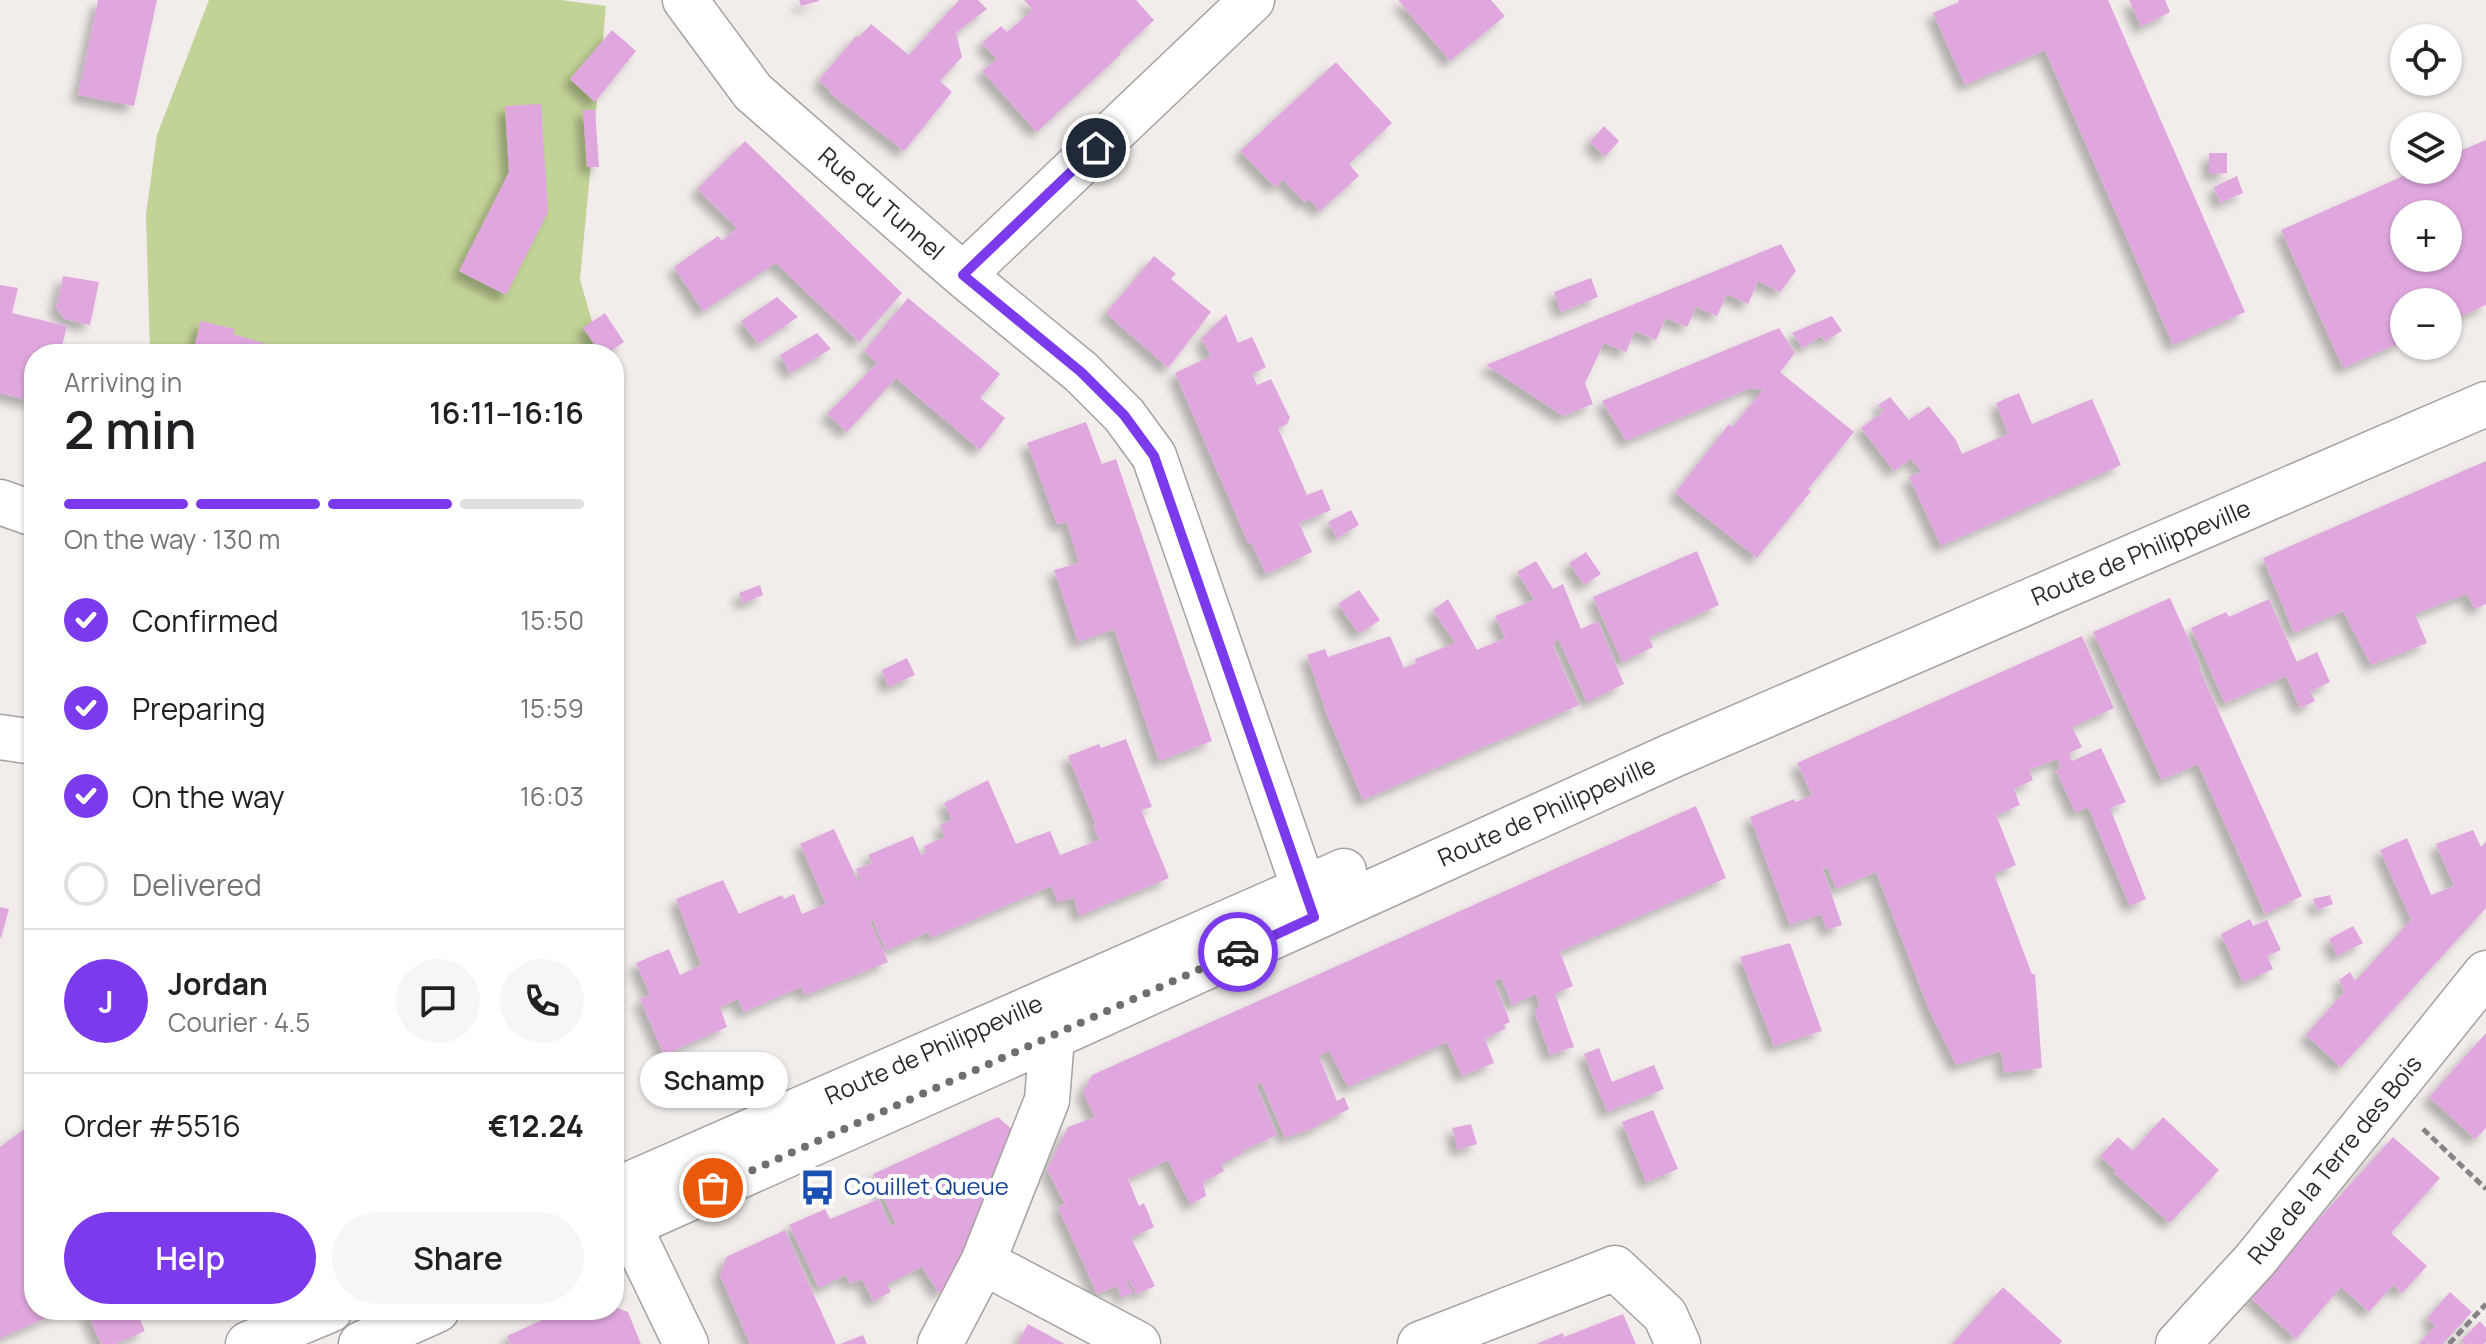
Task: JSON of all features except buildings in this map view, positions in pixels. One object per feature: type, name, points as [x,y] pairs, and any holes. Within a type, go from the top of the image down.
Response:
[{"type":"main road","name":"Rue du Tunnel","points":[[685,0],[753,92],[963,275],[1081,372],[1124,415],[1154,456],[1309,903]]},
{"type":"main road","points":[[963,275],[1252,0]]},
{"type":"main road","name":"Route de Philippeville","points":[[624,1208],[2486,372]]},
{"type":"main road","name":"Route de Philippeville","points":[[1309,903],[1684,750],[2486,404]]},
{"type":"main road","points":[[0,502],[24,510]]},
{"type":"main road","points":[[0,737],[24,741]]},
{"type":"main road","name":"Rue de la Terre des Bois","points":[[2178,1344],[2255,1260],[2486,973]]},
{"type":"main road","points":[[940,1344],[983,1262],[1047,1100],[1042,1022]]},
{"type":"main road","points":[[624,1223],[686,1344]]},
{"type":"main road","points":[[983,1262],[1138,1344]]},
{"type":"main road","points":[[1420,1344],[1615,1268],[1665,1315],[1678,1344]]},
{"type":"main road","points":[[248,1344],[306,1320]]},
{"type":"main road","points":[[361,1344],[415,1320]]},
{"type":"path","points":[[2387,1096],[2486,1189]]},
{"type":"path","points":[[2449,1344],[2486,1304]]},
{"type":"green space","points":[[209,0],[561,0],[606,6],[580,279],[598,344],[150,344],[146,214],[157,135]]},
{"type":"way so far","points":[[713,1188],[1238,952]]},
{"type":"place","name":"Couillet Queue","points":[[818,1187]]},
{"type":"place","name":"Schamp","points":[[713,1188]]},
{"type":"route","points":[[1096,148],[963,275],[1081,372],[1124,415],[1154,456],[1314,917],[1238,952]]}]
